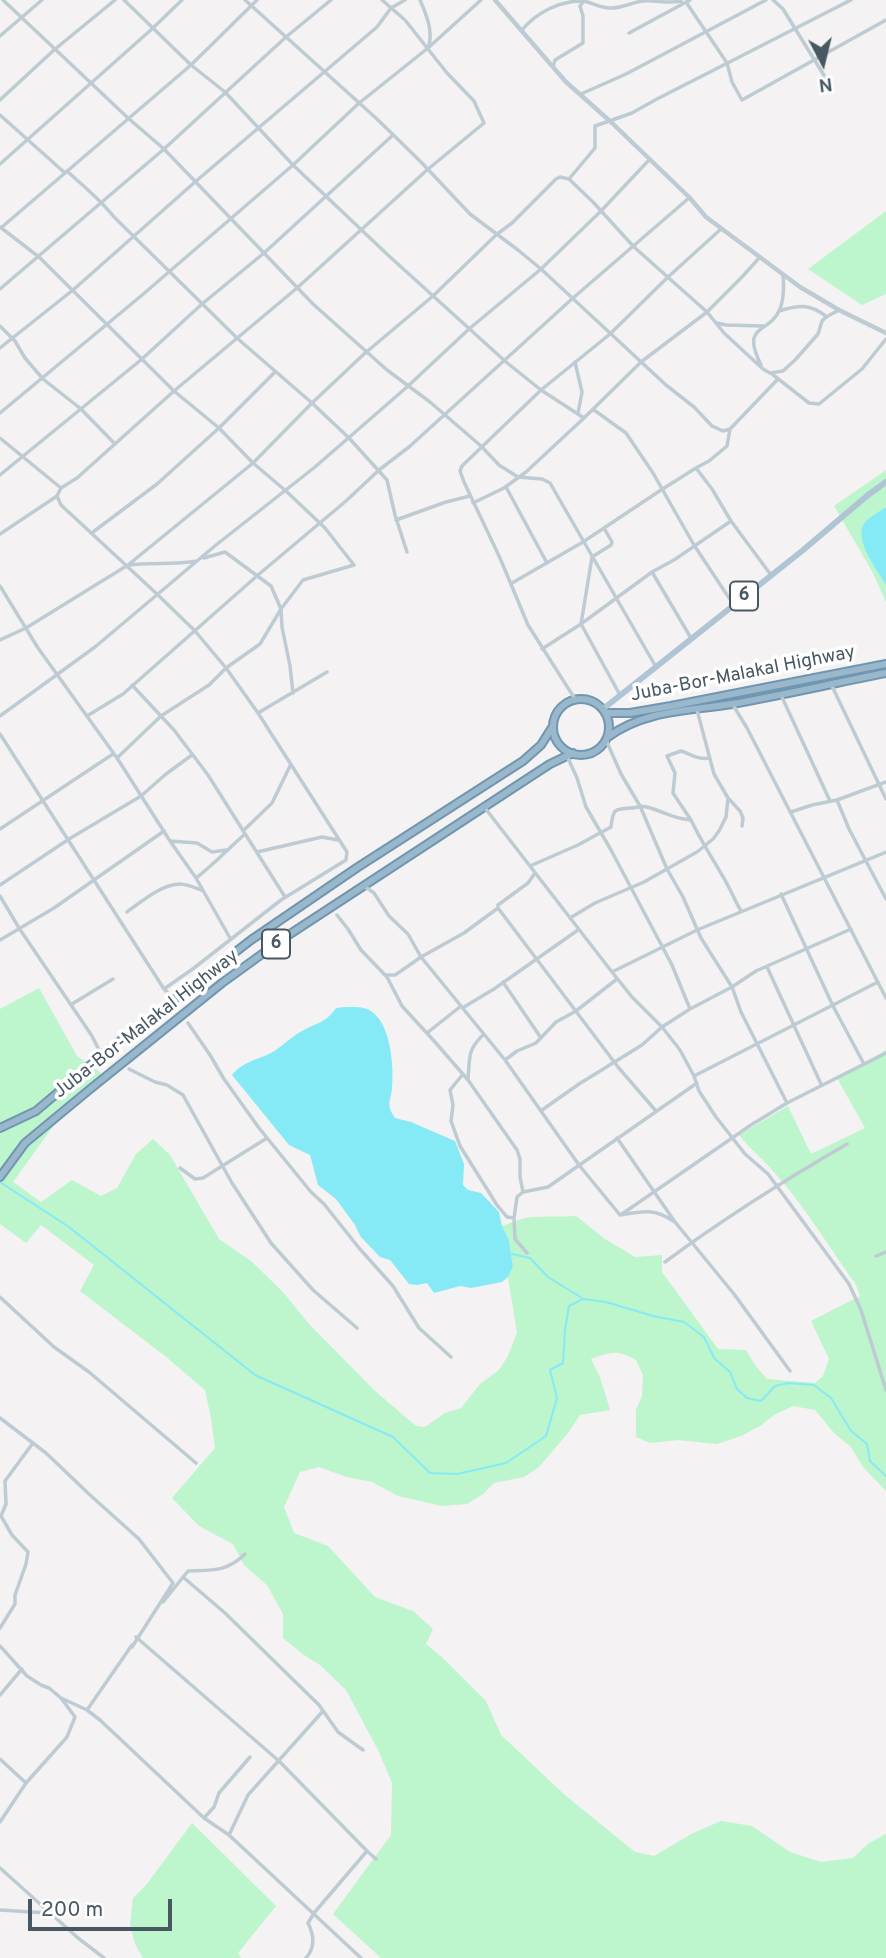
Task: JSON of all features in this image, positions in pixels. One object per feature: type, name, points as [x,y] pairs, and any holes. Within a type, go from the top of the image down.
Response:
[{"type":"highway","name":"Juba-Bor-Malakal Highway","points":[[604,711],[630,713],[886,664]]},
{"type":"highway","name":"Juba-Bor-Malakal Highway","points":[[0,1177],[25,1143],[222,983],[362,885],[485,808],[530,776],[570,755],[592,752],[631,722],[647,717],[732,704],[886,673]]},
{"type":"highway","name":"Juba-Bor-Malakal Highway","points":[[0,1128],[36,1111],[102,1055],[251,940],[523,761],[541,745],[553,726],[558,711],[565,704],[575,699],[593,702],[604,711],[609,723],[607,738]]},
{"type":"highway","points":[[553,726],[559,743],[570,755]]},
{"type":"main road","name":"Juba-Bor-Malakal Highway","points":[[604,711],[620,695],[886,482]]},
{"type":"street","points":[[3,0],[164,149],[298,288],[377,362],[430,402],[499,465],[519,477],[550,483],[656,667]]},
{"type":"street","points":[[0,36],[42,0]]},
{"type":"street","points":[[0,100],[54,50],[115,0]]},
{"type":"street","points":[[124,0],[191,65],[225,92],[324,197],[360,230],[506,362],[541,390],[584,418]]},
{"type":"street","points":[[0,164],[182,0]]},
{"type":"street","points":[[245,0],[393,135],[470,214],[541,269],[712,426],[723,431],[730,429],[778,379]]},
{"type":"street","points":[[0,830],[115,756],[161,716],[208,685],[226,667],[260,644],[303,580],[354,565],[320,524],[286,491],[253,463],[219,428],[174,391],[39,257],[0,228],[191,65],[257,0]]},
{"type":"street","points":[[0,289],[164,149],[286,37],[331,0]]},
{"type":"street","points":[[0,534],[57,496],[61,488],[77,478],[174,391],[298,288],[427,170],[484,123],[474,101],[447,73],[405,20],[382,0]]},
{"type":"street","points":[[0,348],[73,290],[377,27],[391,8],[405,0]]},
{"type":"street","points":[[420,0],[431,37],[428,48]]},
{"type":"street","points":[[0,413],[293,165],[358,104],[428,48],[481,0]]},
{"type":"street","points":[[495,0],[579,95],[690,197],[706,217],[783,275],[839,310],[886,333]]},
{"type":"street","points":[[522,30],[534,15],[565,0],[584,0],[600,8],[613,9],[643,1],[672,3],[680,0]]},
{"type":"street","points":[[552,67],[555,60],[583,43],[583,16],[580,6],[584,0]]},
{"type":"street","points":[[579,95],[626,74],[766,0]]},
{"type":"street","points":[[774,0],[795,27],[825,77]]},
{"type":"street","points":[[569,179],[595,148],[595,127],[632,113],[851,0]]},
{"type":"street","points":[[629,33],[688,1],[727,64],[732,82],[742,100],[886,20]]},
{"type":"street","points":[[0,115],[102,201],[134,237],[238,339],[312,403],[379,470],[387,480],[407,552]]},
{"type":"street","points":[[0,475],[142,359],[202,304],[264,253],[393,135]]},
{"type":"street","points":[[0,716],[58,676],[349,438],[469,329],[541,269],[649,160]]},
{"type":"street","points":[[0,640],[26,628],[128,565],[253,463],[364,354],[433,296],[556,179],[569,179],[634,247],[707,312],[724,333],[763,369],[809,403],[819,404],[862,369],[886,339]]},
{"type":"street","points":[[87,716],[132,685],[257,575],[320,524],[690,197]]},
{"type":"street","points":[[575,699],[528,625],[512,583],[460,471],[481,446],[541,390],[610,334],[721,229]]},
{"type":"street","points":[[473,503],[519,477],[594,410],[641,362],[707,312],[760,257]]},
{"type":"street","points":[[779,311],[784,289],[783,275]]},
{"type":"street","points":[[763,369],[753,343],[756,334],[779,311],[811,307],[827,317]]},
{"type":"street","points":[[770,373],[783,371],[810,345],[818,334],[822,321],[839,310]]},
{"type":"street","points":[[715,322],[763,326]]},
{"type":"street","points":[[0,326],[13,338],[24,358],[43,379],[81,409],[115,444]]},
{"type":"street","points":[[575,362],[582,392],[578,413]]},
{"type":"street","points":[[92,533],[141,497],[219,428],[275,372]]},
{"type":"street","points":[[594,410],[625,433],[653,473],[694,545],[729,598]]},
{"type":"street","points":[[512,583],[583,542],[709,461],[727,446],[730,429]]},
{"type":"street","points":[[0,438],[61,488]]},
{"type":"street","points":[[696,468],[771,575]]},
{"type":"street","points":[[506,486],[547,563]]},
{"type":"street","points":[[57,496],[61,505],[128,565],[195,631],[226,667],[347,852],[346,860],[285,897],[164,989]]},
{"type":"street","points":[[396,520],[470,496]]},
{"type":"street","points":[[542,649],[731,521]]},
{"type":"street","points":[[604,528],[612,542],[592,557],[581,624],[620,695]]},
{"type":"street","points":[[128,565],[146,562],[176,565],[225,552],[257,575],[271,586],[281,609],[293,693]]},
{"type":"street","points":[[652,572],[691,638]]},
{"type":"street","points":[[0,586],[196,878],[230,938]]},
{"type":"street","points":[[258,713],[327,672]]},
{"type":"street","points":[[831,684],[886,799]]},
{"type":"street","points":[[132,685],[174,730],[208,775],[285,897]]},
{"type":"street","points":[[780,694],[830,801]]},
{"type":"street","points":[[732,704],[747,728],[886,998]]},
{"type":"street","points":[[697,708],[714,774],[728,798],[740,811],[742,826]]},
{"type":"street","points":[[0,734],[164,989],[174,999]]},
{"type":"street","points":[[607,738],[621,774],[640,806],[697,930],[732,987],[741,1012],[787,1103]]},
{"type":"street","points":[[709,758],[693,757],[681,751],[667,756],[675,773],[673,793],[724,877],[741,911]]},
{"type":"street","points":[[0,885],[141,796],[192,755]]},
{"type":"street","points":[[570,755],[586,807],[662,946],[690,1009]]},
{"type":"street","points":[[196,878],[272,803],[291,764]]},
{"type":"street","points":[[791,813],[886,782]]},
{"type":"street","points":[[570,918],[596,903],[631,889],[698,852],[713,839],[723,823],[728,798]]},
{"type":"street","points":[[837,800],[886,900]]},
{"type":"street","points":[[530,866],[602,833],[611,827],[615,810],[621,807],[646,806],[664,814],[691,820]]},
{"type":"street","points":[[485,808],[617,979],[680,1050],[699,1091],[733,1139],[778,1186],[849,1284],[861,1310],[886,1390]]},
{"type":"street","points":[[0,940],[95,880],[164,831]]},
{"type":"street","points":[[256,852],[322,837],[340,841]]},
{"type":"street","points":[[170,841],[197,843],[212,852],[228,849]]},
{"type":"street","points":[[612,972],[697,930],[886,852]]},
{"type":"street","points":[[384,975],[395,975],[464,933],[528,884],[535,873]]},
{"type":"street","points":[[127,912],[151,895],[176,884],[203,891]]},
{"type":"street","points":[[362,885],[374,893],[389,916],[408,934],[421,957],[505,1060],[579,1165],[620,1216]]},
{"type":"street","points":[[781,894],[833,1006],[864,1063]]},
{"type":"street","points":[[0,895],[19,928],[72,1004],[102,1055]]},
{"type":"street","points":[[498,908],[656,1111]]},
{"type":"street","points":[[337,915],[361,950],[389,980],[402,1006],[468,1080],[519,1153],[523,1192]]},
{"type":"street","points":[[542,1110],[642,1045],[662,1027],[690,1009],[756,971],[851,929]]},
{"type":"street","points":[[427,1033],[578,930]]},
{"type":"street","points":[[767,967],[821,1084]]},
{"type":"street","points":[[72,1004],[113,979]]},
{"type":"street","points":[[505,1060],[541,1038],[556,1022],[576,1011],[617,979]]},
{"type":"street","points":[[503,982],[541,1038]]},
{"type":"street","points":[[694,1076],[878,982]]},
{"type":"street","points":[[188,1023],[229,1087],[267,1138],[393,1286],[419,1328],[452,1357]]},
{"type":"street","points":[[468,1080],[470,1051],[484,1034]]},
{"type":"street","points":[[620,1216],[751,1125],[821,1084],[886,1053]]},
{"type":"street","points":[[129,1069],[183,1095],[246,1206],[271,1243],[313,1290],[357,1328]]},
{"type":"street","points":[[463,1074],[450,1090],[453,1105],[451,1121],[465,1154],[497,1205],[507,1217],[514,1219]]},
{"type":"street","points":[[527,1253],[515,1239],[516,1199],[523,1192],[548,1187],[697,1083]]},
{"type":"street","points":[[180,1168],[198,1179],[203,1178],[267,1138]]},
{"type":"street","points":[[617,1138],[675,1222],[734,1294],[790,1371]]},
{"type":"street","points":[[665,1262],[797,1173],[847,1144]]},
{"type":"street","points":[[620,1216],[640,1212],[661,1213],[675,1222]]},
{"type":"street","points":[[876,1256],[886,1252]]},
{"type":"street","points":[[0,1297],[54,1347],[89,1372],[196,1463]]},
{"type":"street","points":[[0,1418],[46,1453],[139,1539],[173,1583],[132,1647]]},
{"type":"street","points":[[0,1628],[15,1604],[15,1595],[28,1552],[12,1535],[1,1516],[6,1504],[5,1481],[33,1443]]},
{"type":"street","points":[[86,1710],[128,1653],[136,1637],[188,1571],[220,1570],[235,1565],[245,1554]]},
{"type":"street","points":[[184,1577],[225,1613],[323,1711],[338,1732],[363,1750]]},
{"type":"street","points":[[136,1637],[279,1761],[376,1858]]},
{"type":"street","points":[[0,1646],[27,1676],[61,1698],[75,1717],[67,1737],[26,1783],[0,1822]]},
{"type":"street","points":[[0,1695],[22,1669]]},
{"type":"street","points":[[61,1698],[100,1720],[204,1818],[229,1835],[361,1958]]},
{"type":"street","points":[[229,1835],[248,1795],[323,1711]]},
{"type":"street","points":[[204,1818],[214,1807],[219,1793],[250,1757]]},
{"type":"street","points":[[0,1759],[26,1783]]},
{"type":"street","points":[[306,1958],[314,1936],[308,1923],[367,1851]]},
{"type":"street","points":[[0,1868],[104,1958]]},
{"type":"street","points":[[0,1910],[50,1913]]},
{"type":"green space","points":[[886,211],[886,294],[862,305],[808,269]]},
{"type":"green space","points":[[886,470],[886,507],[880,511],[870,559],[886,585],[886,602],[872,571],[834,506]]},
{"type":"green space","points":[[39,988],[77,1056],[108,1078],[54,1125],[13,1182],[41,1202],[72,1180],[101,1196],[117,1188],[136,1154],[153,1139],[170,1155],[219,1239],[251,1261],[282,1291],[309,1324],[375,1391],[416,1426],[425,1427],[445,1413],[461,1408],[480,1384],[499,1370],[508,1356],[517,1333],[508,1277],[513,1267],[509,1240],[502,1226],[531,1217],[576,1216],[605,1239],[635,1257],[662,1255],[662,1272],[718,1349],[746,1350],[767,1379],[815,1383],[823,1376],[829,1359],[811,1321],[860,1296],[856,1285],[795,1198],[739,1135],[788,1106],[811,1154],[865,1128],[837,1078],[886,1050],[886,1491],[863,1467],[851,1447],[835,1434],[815,1410],[793,1406],[741,1436],[717,1444],[678,1440],[650,1443],[636,1437],[636,1410],[642,1396],[643,1375],[636,1360],[614,1353],[591,1359],[600,1377],[610,1410],[580,1415],[539,1467],[524,1477],[494,1483],[467,1504],[442,1506],[398,1496],[372,1482],[319,1467],[300,1472],[284,1507],[294,1533],[328,1546],[375,1597],[413,1611],[433,1629],[426,1644],[486,1701],[501,1735],[566,1796],[635,1852],[654,1856],[693,1833],[721,1821],[752,1826],[790,1852],[821,1862],[853,1858],[869,1843],[886,1834],[886,1958],[381,1958],[333,1914],[391,1835],[392,1783],[346,1690],[320,1665],[283,1638],[283,1614],[267,1585],[244,1565],[233,1544],[199,1526],[172,1498],[215,1448],[205,1390],[80,1291],[94,1265],[41,1225],[26,1243],[0,1224],[0,1009]]},
{"type":"green space","points":[[192,1823],[276,1906],[238,1953],[241,1958],[143,1958],[135,1944],[130,1925],[133,1898],[147,1884]]},
{"type":"water","points":[[886,507],[886,585],[867,552],[862,534],[867,520]]},
{"type":"water","points":[[336,1008],[368,1009],[383,1025],[392,1057],[389,1106],[395,1118],[455,1141],[464,1164],[463,1185],[468,1190],[481,1193],[499,1212],[509,1240],[513,1267],[502,1282],[471,1288],[460,1286],[434,1293],[427,1283],[409,1284],[390,1260],[380,1257],[360,1236],[336,1199],[318,1185],[310,1155],[289,1145],[232,1075],[245,1064],[271,1053],[300,1032],[325,1019]]},
{"type":"waterway","points":[[0,1182],[69,1227],[255,1375],[393,1437],[430,1473],[457,1474],[506,1463],[546,1436],[557,1398],[550,1370],[563,1363],[569,1306],[583,1299],[606,1302],[684,1322],[704,1337],[714,1358],[730,1372],[737,1389],[747,1398],[761,1401],[775,1386],[788,1383],[814,1385],[831,1398],[851,1431],[867,1444],[870,1461],[886,1476]]},
{"type":"waterway","points":[[512,1254],[530,1258],[548,1277],[582,1298]]}]
